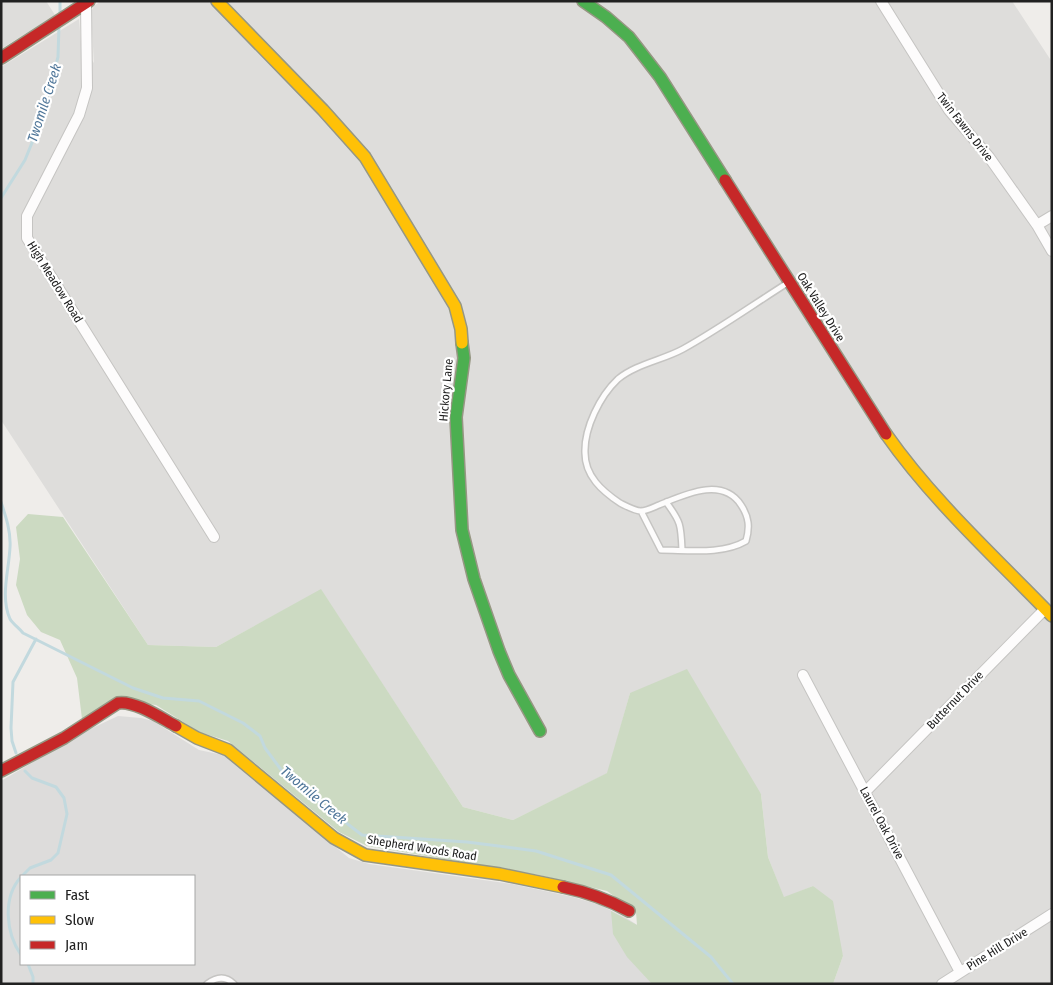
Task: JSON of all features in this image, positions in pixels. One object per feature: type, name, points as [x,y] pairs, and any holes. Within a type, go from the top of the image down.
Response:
[{"type":"street","name":"Hickory Lane","points":[[217,1],[365,156],[455,306],[462,330],[464,358],[456,417],[462,530],[474,578],[499,651],[509,675],[540,731]]},
{"type":"street","name":"Oak Valley Drive","points":[[583,1],[630,37],[660,77],[876,420],[902,458],[1048,612]]},
{"type":"street","name":"Twin Fawns Drive","points":[[881,1],[949,110],[989,157],[1037,225],[1052,251]]},
{"type":"street","points":[[1,58],[87,2]]},
{"type":"street","name":"High Meadow Road","points":[[87,2],[87,88],[79,115],[27,216],[27,238],[214,537]]},
{"type":"street","points":[[1037,225],[1052,216]]},
{"type":"street","name":"Butternut Drive","points":[[865,792],[1048,612]]},
{"type":"street","name":"Laurel Oak Drive","points":[[803,675],[960,972]]},
{"type":"street","name":"Shepherd Woods Road","points":[[1,771],[64,738],[118,703],[124,702],[153,713],[197,738],[228,750],[334,838],[364,855],[500,874],[588,892],[608,899],[629,911]]},
{"type":"street","name":"Pine Hill Drive","points":[[942,984],[1052,914]]},
{"type":"lane","points":[[641,511],[660,550],[716,550],[736,547],[746,541],[750,529],[747,517],[733,496],[721,489],[701,490],[641,511],[626,506],[606,494],[594,481],[586,466],[587,432],[597,407],[618,379],[682,349],[789,282]]},
{"type":"lane","points":[[666,502],[678,517],[682,550]]},
{"type":"lane","points":[[207,984],[215,978],[222,978],[234,984]]},
{"type":"shaded area","points":[[1,1],[46,1],[55,15],[1,49]]},
{"type":"shaded area","points":[[101,1],[1012,1],[1052,62],[1052,984],[833,984],[843,956],[813,886],[784,898],[768,857],[761,794],[630,693],[608,773],[513,820],[463,807],[321,590],[216,647],[148,645],[1,420],[1,67],[79,19],[81,44],[94,63],[91,12],[94,6]]},
{"type":"shaded area","points":[[118,716],[153,721],[199,750],[223,755],[349,858],[369,864],[512,884],[573,897],[600,905],[628,919],[727,984],[1,984],[1,781],[86,731]]},
{"type":"green space","points":[[28,514],[63,517],[148,645],[216,647],[321,589],[463,807],[513,820],[607,773],[630,693],[687,669],[761,794],[768,857],[784,897],[813,886],[833,901],[843,956],[833,984],[652,984],[627,957],[613,934],[611,911],[637,925],[636,912],[607,891],[539,875],[367,846],[339,832],[228,741],[199,732],[156,705],[115,700],[82,719],[77,678],[60,640],[41,632],[27,615],[16,585],[20,559],[16,527]]},
{"type":"waterway","name":"Twomile Creek","points":[[60,1],[60,14]]},
{"type":"waterway","name":"Twomile Creek","points":[[1,198],[25,160],[40,123],[58,57],[59,26]]},
{"type":"waterway","name":"Twomile Creek","points":[[1,502],[10,536],[5,592],[7,610],[11,621],[23,633],[133,688],[163,698],[199,701],[243,723],[260,736],[265,748],[282,771],[307,793],[362,835],[467,842],[536,851],[611,875],[711,957],[733,984]]},
{"type":"waterway","points":[[16,753],[12,741],[11,728],[13,682],[36,639]]},
{"type":"waterway","points":[[23,875],[30,868],[51,860],[58,853],[67,814],[64,798],[56,787],[32,778],[25,771]]},
{"type":"waterway","points":[[20,878],[11,895],[8,916],[12,936],[20,953]]},
{"type":"waterway","points":[[28,965],[33,977],[33,984]]},
{"type":"traffic: fast","points":[[583,1],[606,17],[629,37],[660,77],[725,180]]},
{"type":"traffic: fast","points":[[462,343],[464,358],[456,417],[462,530],[474,579],[499,651],[509,675],[540,731]]},
{"type":"traffic: slow","points":[[217,1],[323,110],[365,157],[455,306],[461,329],[462,343]]},
{"type":"traffic: slow","points":[[886,434],[904,459],[944,505],[1052,616]]},
{"type":"traffic: slow","points":[[176,726],[197,738],[228,750],[334,838],[365,855],[500,874],[563,887]]},
{"type":"traffic: jam","points":[[1,58],[89,1]]},
{"type":"traffic: jam","points":[[725,180],[886,434]]},
{"type":"traffic: jam","points":[[1,771],[64,738],[118,703],[132,704],[176,726]]},
{"type":"traffic: jam","points":[[563,887],[597,896],[629,911]]}]
